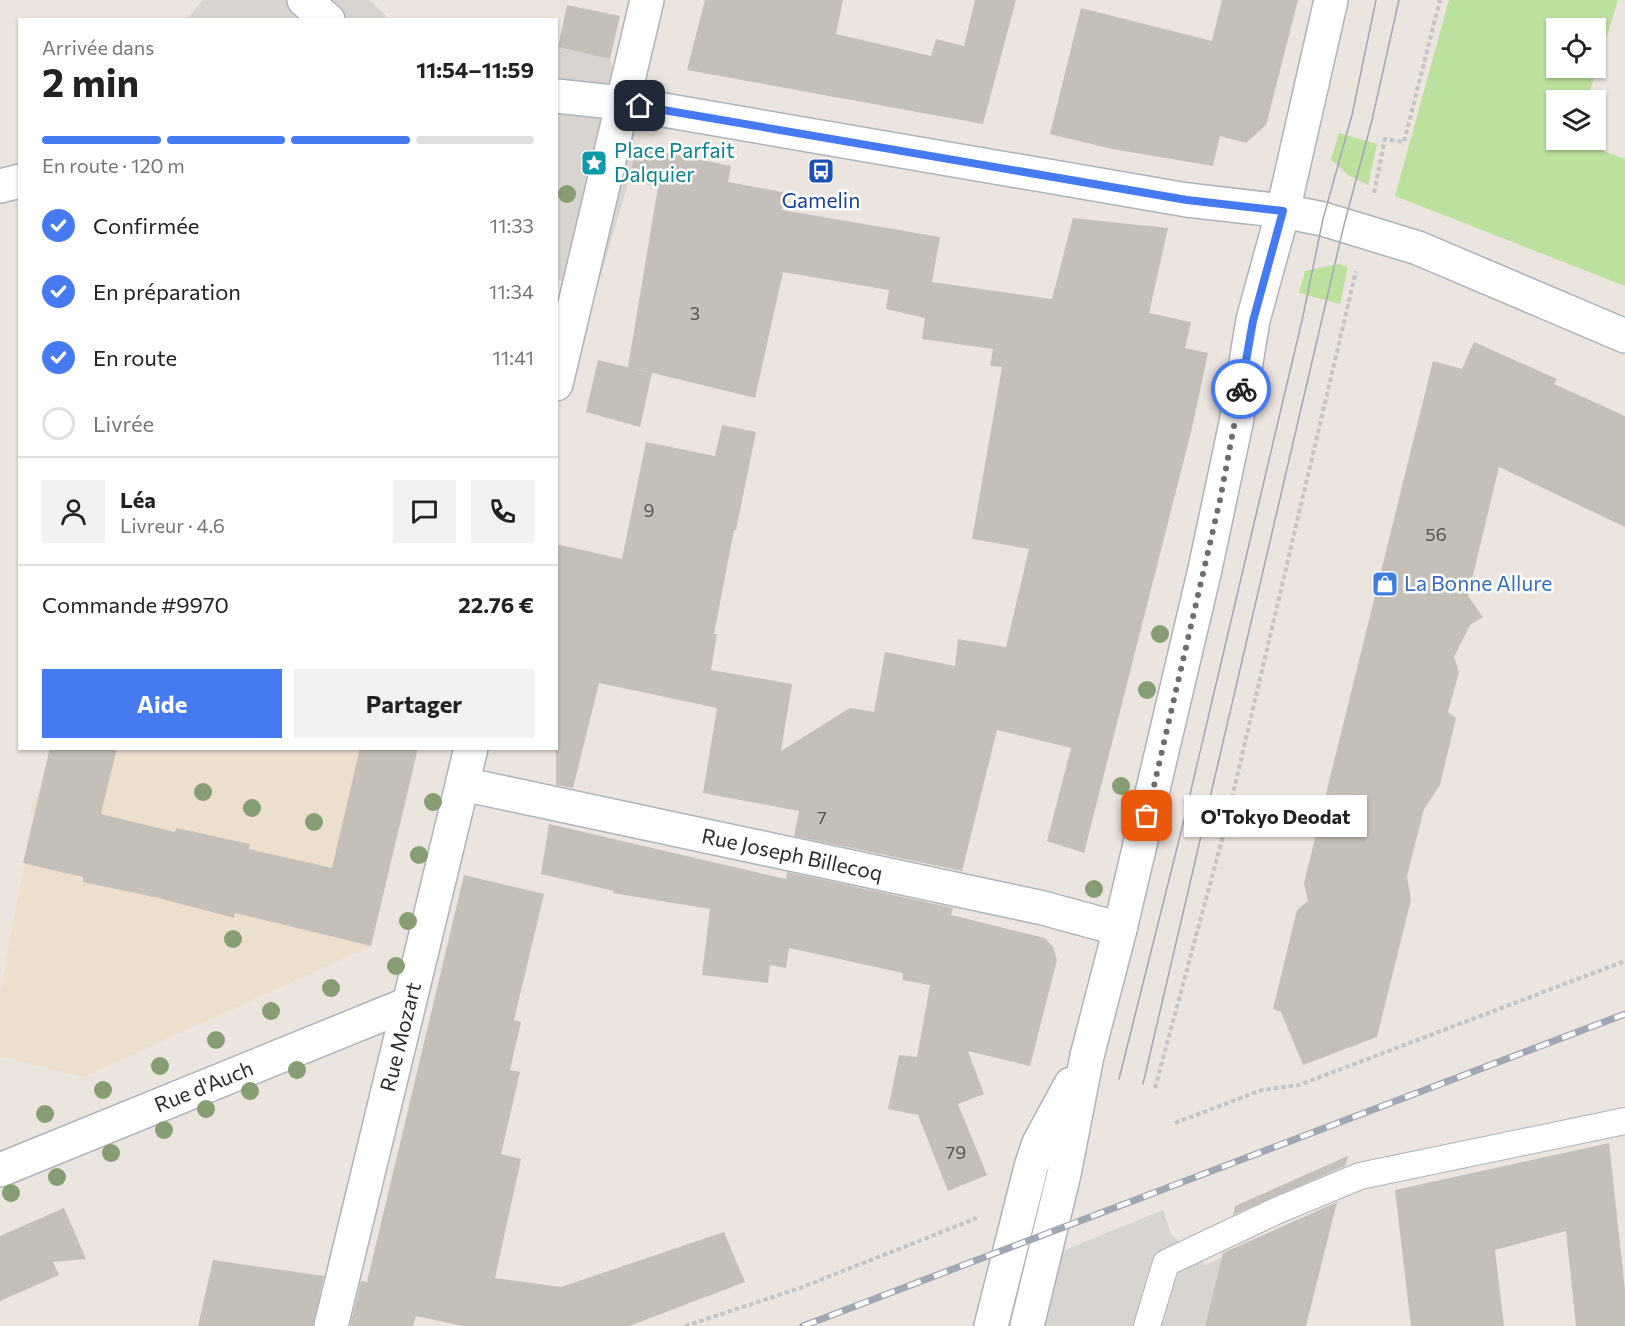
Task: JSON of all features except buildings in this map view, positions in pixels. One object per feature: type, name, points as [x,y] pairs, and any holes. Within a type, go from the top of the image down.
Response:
[{"type":"street","points":[[304,0],[326,18]]},
{"type":"street","points":[[558,376],[647,0]]},
{"type":"street","points":[[1027,1326],[1064,1174],[1087,1056],[1120,928],[1220,500],[1253,321],[1283,211],[1331,0]]},
{"type":"street","points":[[558,96],[623,103],[1187,200],[1283,211],[1418,248],[1625,336]]},
{"type":"street","points":[[0,186],[18,182]]},
{"type":"street","name":"Rue Mozart","points":[[331,1326],[471,750]]},
{"type":"street","name":"Rue Joseph Billecoq","points":[[463,784],[1043,908],[1120,928]]},
{"type":"street","name":"Rue d'Auch","points":[[0,1170],[408,1004]]},
{"type":"street","points":[[991,1326],[1036,1150],[1087,1056]]},
{"type":"lane","points":[[1147,1326],[1166,1263],[1275,1211],[1360,1176],[1625,1121]]},
{"type":"path","points":[[1155,1088],[1223,836],[1366,232],[1385,139],[1404,142],[1440,0]]},
{"type":"path","points":[[1175,1123],[1262,1090],[1299,1085],[1625,961]]},
{"type":"path","points":[[685,1326],[800,1288],[978,1218]]},
{"type":"shaded area","points":[[203,0],[369,0],[388,18],[188,18]]},
{"type":"shaded area","name":"Place Parfait Dalquier","points":[[558,47],[610,59],[636,147],[629,180],[597,288],[558,280]]},
{"type":"shaded area","points":[[50,750],[418,750],[371,946],[83,1077],[0,1056],[0,995],[33,815],[30,814],[34,796],[38,796]]},
{"type":"shaded area","points":[[1163,1210],[1171,1234],[1206,1265],[1222,1257],[1205,1326],[1042,1326],[1060,1252]]},
{"type":"green space","points":[[1449,0],[1618,0],[1606,39],[1606,18],[1546,18],[1546,78],[1594,78],[1590,90],[1546,90],[1546,150],[1601,150],[1625,159],[1625,286],[1395,196]]},
{"type":"green space","points":[[1339,133],[1377,144],[1368,185],[1348,175],[1331,159]]},
{"type":"green space","points":[[1338,264],[1348,267],[1340,304],[1299,293],[1305,271]]},
{"type":"tram line","points":[[1119,1079],[1183,824],[1303,316],[1323,219],[1352,115],[1376,0]]},
{"type":"tram line","points":[[1143,1084],[1344,225],[1372,120],[1399,0]]},
{"type":"railway","points":[[803,1326],[1625,1014]]},
{"type":"way so far","points":[[1147,816],[1205,569],[1241,389]]},
{"type":"place","name":"Place Parfait Dalquier","points":[[594,163]]},
{"type":"place","name":"Gamelin","points":[[821,171]]},
{"type":"place","name":"La Bonne Allure","points":[[1385,584]]},
{"type":"place","name":"O'Tokyo Deodat","points":[[1147,816]]},
{"type":"route","points":[[640,106],[1187,200],[1283,211],[1253,321],[1241,389]]}]
